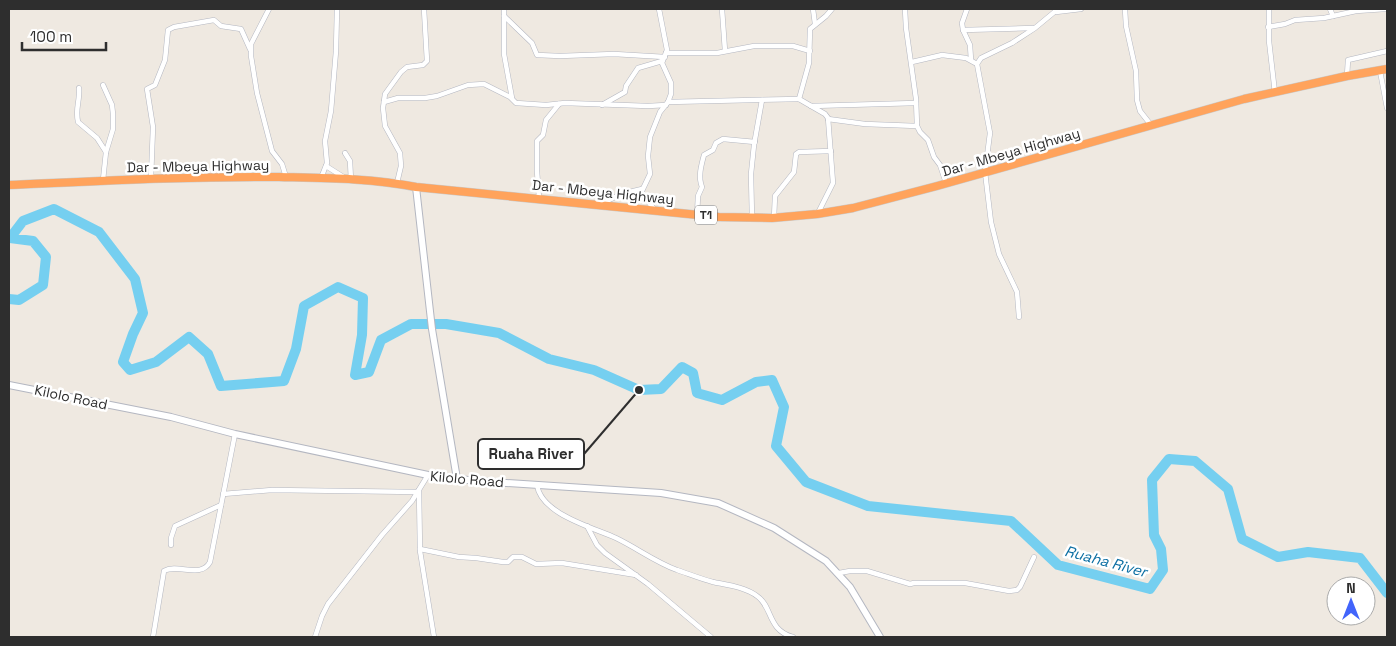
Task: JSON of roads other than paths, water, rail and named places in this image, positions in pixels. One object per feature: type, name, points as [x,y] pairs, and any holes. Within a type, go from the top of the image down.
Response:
[{"type":"highway","name":"Dar - Mbeya Highway","points":[[9,185],[151,178],[286,177],[348,179],[697,214],[774,218],[853,208],[1244,99],[1347,76],[1384,70]]},
{"type":"main road","points":[[416,187],[432,329],[457,479]]},
{"type":"main road","name":"Kilolo Road","points":[[9,384],[171,417],[235,434],[428,476],[661,493],[718,503],[774,528],[826,561],[850,587],[880,637]]},
{"type":"street","points":[[250,49],[254,37],[269,9]]},
{"type":"street","points":[[321,178],[326,166],[325,140],[331,111],[337,9]]},
{"type":"street","points":[[397,183],[401,166],[400,153],[386,130],[384,102],[387,90],[401,72],[407,67],[424,65],[427,61],[424,9]]},
{"type":"street","points":[[504,9],[504,54],[512,98]]},
{"type":"street","points":[[655,210],[641,192],[650,174],[648,156],[650,136],[660,112],[667,104],[672,93],[671,83],[662,65],[664,57],[659,9]]},
{"type":"street","points":[[722,9],[725,51]]},
{"type":"street","points":[[813,9],[815,24]]},
{"type":"street","points":[[799,99],[809,67],[810,29],[832,9]]},
{"type":"street","points":[[905,9],[918,126],[920,132],[928,140],[946,183]]},
{"type":"street","points":[[966,9],[962,24],[970,45],[970,60]]},
{"type":"street","points":[[1019,317],[1017,292],[999,254],[992,222],[986,172],[990,133],[977,64],[981,58],[1012,43],[1035,28],[1057,10],[1081,9]]},
{"type":"street","points":[[1125,9],[1126,26],[1136,71],[1140,111],[1151,125]]},
{"type":"street","points":[[1269,9],[1268,27],[1276,93]]},
{"type":"street","points":[[1330,9],[1333,16]]},
{"type":"street","points":[[1268,27],[1286,24],[1295,20],[1317,19],[1356,11],[1385,9]]},
{"type":"street","points":[[504,16],[532,43],[537,55],[614,54],[664,57],[707,54],[754,46],[792,46],[810,51]]},
{"type":"street","points":[[151,178],[153,127],[148,87],[155,85],[164,60],[168,30],[174,27],[214,20],[221,26],[241,29],[250,49],[257,93],[272,151],[282,164],[286,177]]},
{"type":"street","points":[[963,30],[1035,28]]},
{"type":"street","points":[[1347,76],[1348,60],[1387,51]]},
{"type":"street","points":[[912,62],[942,55],[970,60],[977,64]]},
{"type":"street","points":[[602,105],[624,92],[638,68],[664,57]]},
{"type":"street","points":[[1384,70],[1387,108]]},
{"type":"street","points":[[384,102],[398,98],[436,96],[468,85],[484,84],[512,98],[516,103],[546,105],[648,106],[799,99],[825,114],[828,119],[833,186],[817,214]]},
{"type":"street","points":[[103,85],[112,105],[113,114],[113,129],[106,152],[103,180]]},
{"type":"street","points":[[79,88],[79,101],[76,107],[78,122],[97,138],[106,152]]},
{"type":"street","points":[[752,218],[751,174],[754,142],[762,100]]},
{"type":"street","points":[[810,106],[916,103]]},
{"type":"street","points":[[539,198],[536,171],[537,141],[543,135],[546,120],[560,104]]},
{"type":"street","points":[[828,119],[865,124],[918,126]]},
{"type":"street","points":[[697,214],[698,196],[702,187],[700,178],[704,155],[713,150],[716,143],[723,139],[754,142]]},
{"type":"street","points":[[774,218],[775,196],[794,172],[796,154],[799,152],[831,151]]},
{"type":"street","points":[[326,166],[348,179],[350,161],[345,153]]},
{"type":"street","points":[[599,205],[621,194],[642,189]]},
{"type":"street","points":[[153,637],[164,571],[169,568],[200,570],[207,567],[210,562],[235,434]]},
{"type":"street","points":[[315,637],[328,604],[428,476]]},
{"type":"street","points":[[537,485],[538,492],[547,504],[562,514],[617,538],[643,554],[675,569],[742,589],[758,596],[778,629],[787,636],[793,637]]},
{"type":"street","points":[[223,494],[272,490],[418,490]]},
{"type":"street","points":[[418,490],[420,549],[434,637]]},
{"type":"street","points":[[171,546],[171,538],[175,526],[221,505]]},
{"type":"street","points":[[587,526],[597,545],[675,606],[710,637]]},
{"type":"street","points":[[420,549],[459,557],[503,562],[508,562],[513,557],[518,557],[536,564],[562,563],[636,575]]},
{"type":"street","points":[[839,573],[867,571],[910,584],[965,583],[1009,591],[1017,590],[1020,587],[1034,557]]},
{"type":"waterway","name":"Ruaha River","points":[[9,299],[19,300],[43,285],[46,257],[33,241],[10,238],[23,221],[54,209],[99,232],[135,279],[143,313],[123,362],[130,370],[156,362],[189,337],[208,354],[221,386],[284,381],[296,349],[304,306],[338,287],[363,298],[362,335],[355,375],[369,372],[381,340],[411,324],[446,324],[499,333],[549,359],[594,370],[639,390],[661,389],[682,367],[693,373],[697,393],[722,400],[756,382],[772,380],[784,407],[776,446],[806,482],[868,506],[1011,521],[1058,565],[1150,589],[1163,570],[1161,549],[1154,535],[1152,480],[1169,459],[1195,461],[1228,489],[1242,539],[1278,557],[1308,552],[1360,558],[1387,593]]},
{"type":"place","name":"Ruaha River","points":[[639,390]]}]
